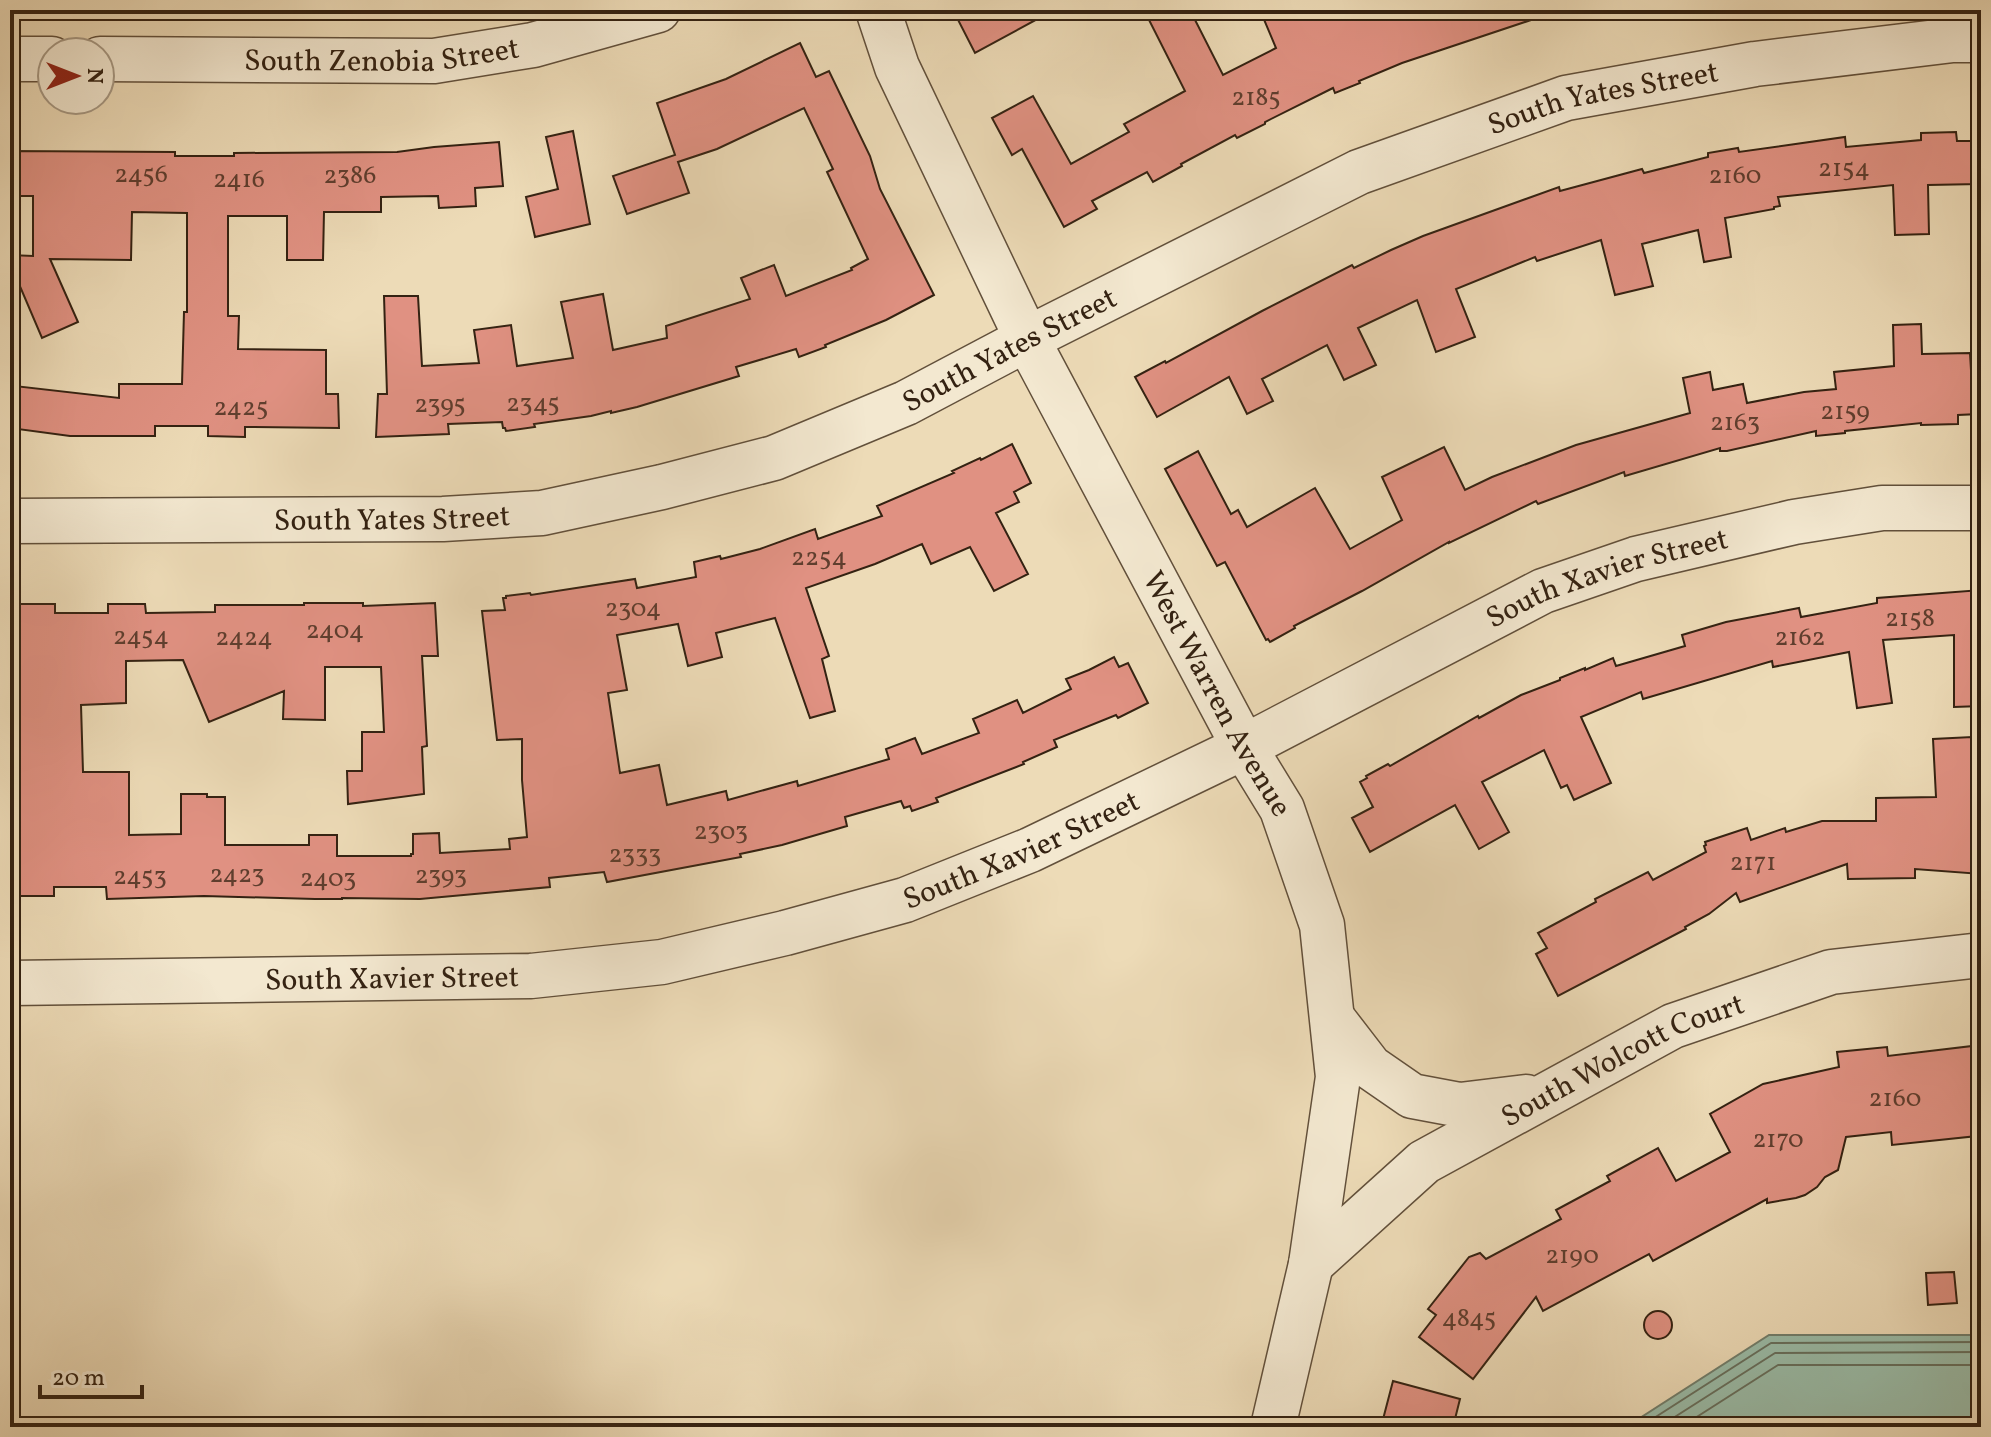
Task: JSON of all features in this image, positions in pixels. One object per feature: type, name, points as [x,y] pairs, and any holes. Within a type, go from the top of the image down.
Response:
[{"type":"street","name":"South Zenobia Street","points":[[116,59],[434,61],[533,45],[658,10]]},
{"type":"street","name":"West Warren Avenue","points":[[878,10],[897,67],[1027,339],[1244,747],[1282,809],[1322,925],[1338,1077],[1311,1264],[1273,1427]]},
{"type":"street","name":"South Yates Street","points":[[10,521],[443,519],[542,513],[662,487],[774,458],[906,403],[1359,172],[1566,98],[1755,64],[1953,40],[1981,40]]},
{"type":"street","points":[[10,59],[36,59]]},
{"type":"street","name":"South Xavier Street","points":[[10,983],[531,976],[662,962],[785,933],[905,900],[1030,850],[1244,747],[1543,591],[1636,559],[1794,522],[1882,508],[1981,508]]},
{"type":"street","name":"South Wolcott Court","points":[[1311,1264],[1424,1162],[1673,1026],[1831,972],[1981,955]]},
{"type":"street","points":[[1331,1017],[1370,1067],[1412,1096],[1460,1105],[1549,1094]]},
{"type":"water","points":[[1769,1335],[1981,1335],[1981,1427],[1626,1427]]},
{"type":"building","points":[[953,10],[1054,10],[975,53]]},
{"type":"building","points":[[1144,10],[1190,10],[1223,75],[1276,48],[1260,10],[1546,10],[1546,15],[1402,63],[1335,93],[1333,88],[1237,138],[1235,135],[1153,182],[1147,172],[1092,201],[1097,209],[1064,227],[1022,149],[1012,155],[992,118],[1033,96],[1071,164],[1129,132],[1124,124],[1185,91]]},
{"type":"building","points":[[800,43],[816,77],[829,71],[870,156],[880,189],[934,295],[826,347],[799,357],[796,349],[736,367],[739,376],[637,407],[506,431],[502,422],[448,424],[449,434],[376,437],[378,394],[387,394],[384,296],[418,296],[422,366],[479,363],[474,330],[511,325],[517,366],[573,358],[561,302],[603,294],[613,350],[667,338],[666,326],[750,299],[741,278],[774,265],[786,296],[852,270],[868,259],[827,172],[833,169],[804,108],[717,149],[678,162],[689,193],[627,214],[613,176],[675,155],[657,103],[726,79]]},
{"type":"building","points":[[573,131],[590,224],[535,237],[526,197],[558,189],[546,137]]},
{"type":"building","points":[[1956,132],[1957,141],[1978,141],[1979,184],[1928,185],[1929,234],[1895,235],[1893,185],[1778,197],[1780,206],[1774,209],[1725,218],[1731,257],[1704,262],[1698,230],[1642,244],[1653,286],[1615,295],[1601,240],[1537,261],[1535,257],[1456,289],[1475,337],[1436,352],[1417,300],[1358,328],[1376,365],[1344,380],[1327,345],[1262,379],[1273,401],[1247,414],[1229,377],[1157,417],[1135,377],[1352,265],[1354,268],[1423,236],[1559,187],[1560,191],[1642,169],[1644,173],[1708,157],[1708,153],[1738,148],[1739,152],[1845,137],[1846,147],[1921,140],[1921,133]]},
{"type":"building","points":[[499,142],[503,186],[475,188],[476,206],[439,208],[438,196],[381,197],[381,212],[324,212],[323,260],[287,260],[287,216],[228,216],[228,316],[239,316],[238,349],[326,350],[326,394],[338,394],[339,428],[245,427],[245,437],[208,436],[208,426],[155,426],[155,436],[70,436],[10,428],[15,386],[119,398],[119,384],[182,384],[184,312],[187,312],[187,213],[132,212],[131,260],[50,259],[78,322],[42,338],[10,263],[10,255],[33,256],[33,196],[10,196],[10,151],[175,152],[175,156],[234,156],[234,153],[397,152]]},
{"type":"building","points":[[1921,324],[1922,354],[1970,353],[1971,370],[1978,370],[1979,414],[1958,415],[1958,424],[1921,423],[1816,436],[1816,431],[1727,451],[1720,451],[1720,448],[1625,476],[1624,472],[1538,504],[1536,501],[1449,542],[1270,642],[1266,640],[1225,562],[1217,566],[1165,469],[1198,451],[1231,514],[1238,510],[1247,527],[1315,488],[1350,549],[1402,520],[1382,477],[1444,447],[1465,490],[1576,445],[1690,413],[1683,378],[1710,372],[1713,390],[1743,384],[1747,403],[1836,389],[1834,372],[1894,366],[1893,325]]},
{"type":"building","points":[[1012,444],[1031,483],[1014,492],[1019,502],[996,513],[1028,574],[994,591],[970,547],[931,564],[922,544],[806,588],[829,656],[822,659],[835,711],[810,718],[775,618],[716,633],[722,657],[688,666],[678,624],[617,635],[627,690],[608,693],[620,773],[659,765],[667,805],[726,791],[728,800],[797,781],[798,786],[889,759],[886,749],[915,738],[922,754],[979,733],[973,719],[1017,700],[1023,713],[1071,689],[1066,679],[1114,657],[1119,667],[1128,663],[1148,703],[1118,718],[1116,715],[1054,740],[1057,747],[1024,764],[936,798],[938,802],[912,811],[910,806],[904,808],[901,801],[845,817],[847,826],[740,854],[741,857],[607,882],[604,872],[549,878],[550,887],[420,899],[204,896],[107,899],[106,887],[54,887],[54,896],[18,896],[18,802],[10,802],[10,704],[19,704],[19,604],[55,604],[55,613],[108,613],[108,604],[145,604],[146,613],[215,612],[215,605],[435,603],[438,656],[422,656],[427,746],[422,747],[424,794],[348,804],[347,771],[362,771],[362,732],[384,732],[381,667],[325,667],[325,720],[283,719],[284,691],[209,722],[183,660],[126,661],[126,703],[81,705],[83,772],[129,772],[129,835],[181,834],[181,794],[207,794],[207,797],[225,797],[225,845],[309,845],[309,835],[337,835],[337,856],[411,856],[413,834],[439,833],[440,853],[510,849],[509,839],[527,837],[522,739],[497,740],[482,611],[505,610],[503,598],[506,596],[635,579],[637,588],[696,577],[694,562],[760,549],[815,529],[818,539],[882,516],[877,506]]},
{"type":"building","points":[[1981,590],[1981,706],[1954,707],[1954,635],[1883,640],[1892,703],[1857,708],[1849,652],[1773,667],[1772,661],[1643,699],[1641,692],[1581,717],[1611,783],[1574,800],[1567,785],[1561,788],[1544,750],[1482,782],[1509,832],[1479,849],[1455,805],[1370,852],[1352,818],[1373,807],[1360,782],[1366,776],[1388,764],[1390,766],[1478,716],[1585,668],[1613,658],[1616,666],[1685,646],[1682,635],[1726,622],[1799,608],[1801,617],[1877,603],[1877,598]]},
{"type":"building","points":[[1972,737],[1974,799],[1981,799],[1981,874],[1915,869],[1915,878],[1848,879],[1847,864],[1740,902],[1736,893],[1686,929],[1558,996],[1536,954],[1547,948],[1538,933],[1648,872],[1653,880],[1706,852],[1705,842],[1747,828],[1751,840],[1785,828],[1786,832],[1822,821],[1876,821],[1876,798],[1936,797],[1933,739]]},
{"type":"building","points":[[1981,1045],[1981,1112],[1977,1112],[1977,1136],[1892,1145],[1891,1132],[1846,1137],[1838,1170],[1805,1195],[1767,1203],[1767,1199],[1653,1261],[1649,1254],[1543,1311],[1536,1297],[1473,1379],[1419,1337],[1436,1315],[1428,1309],[1469,1257],[1480,1253],[1486,1259],[1561,1219],[1556,1210],[1610,1181],[1607,1176],[1658,1148],[1676,1181],[1730,1152],[1710,1114],[1763,1084],[1839,1067],[1837,1052],[1887,1047],[1888,1056]]},
{"type":"building","points":[[1954,1272],[1957,1303],[1928,1305],[1926,1273]]},
{"type":"building","points":[[1658,1311],[1668,1315],[1672,1325],[1668,1335],[1658,1339],[1648,1335],[1644,1325],[1648,1315]]},
{"type":"building","points":[[1393,1381],[1460,1399],[1453,1427],[1381,1427]]}]
